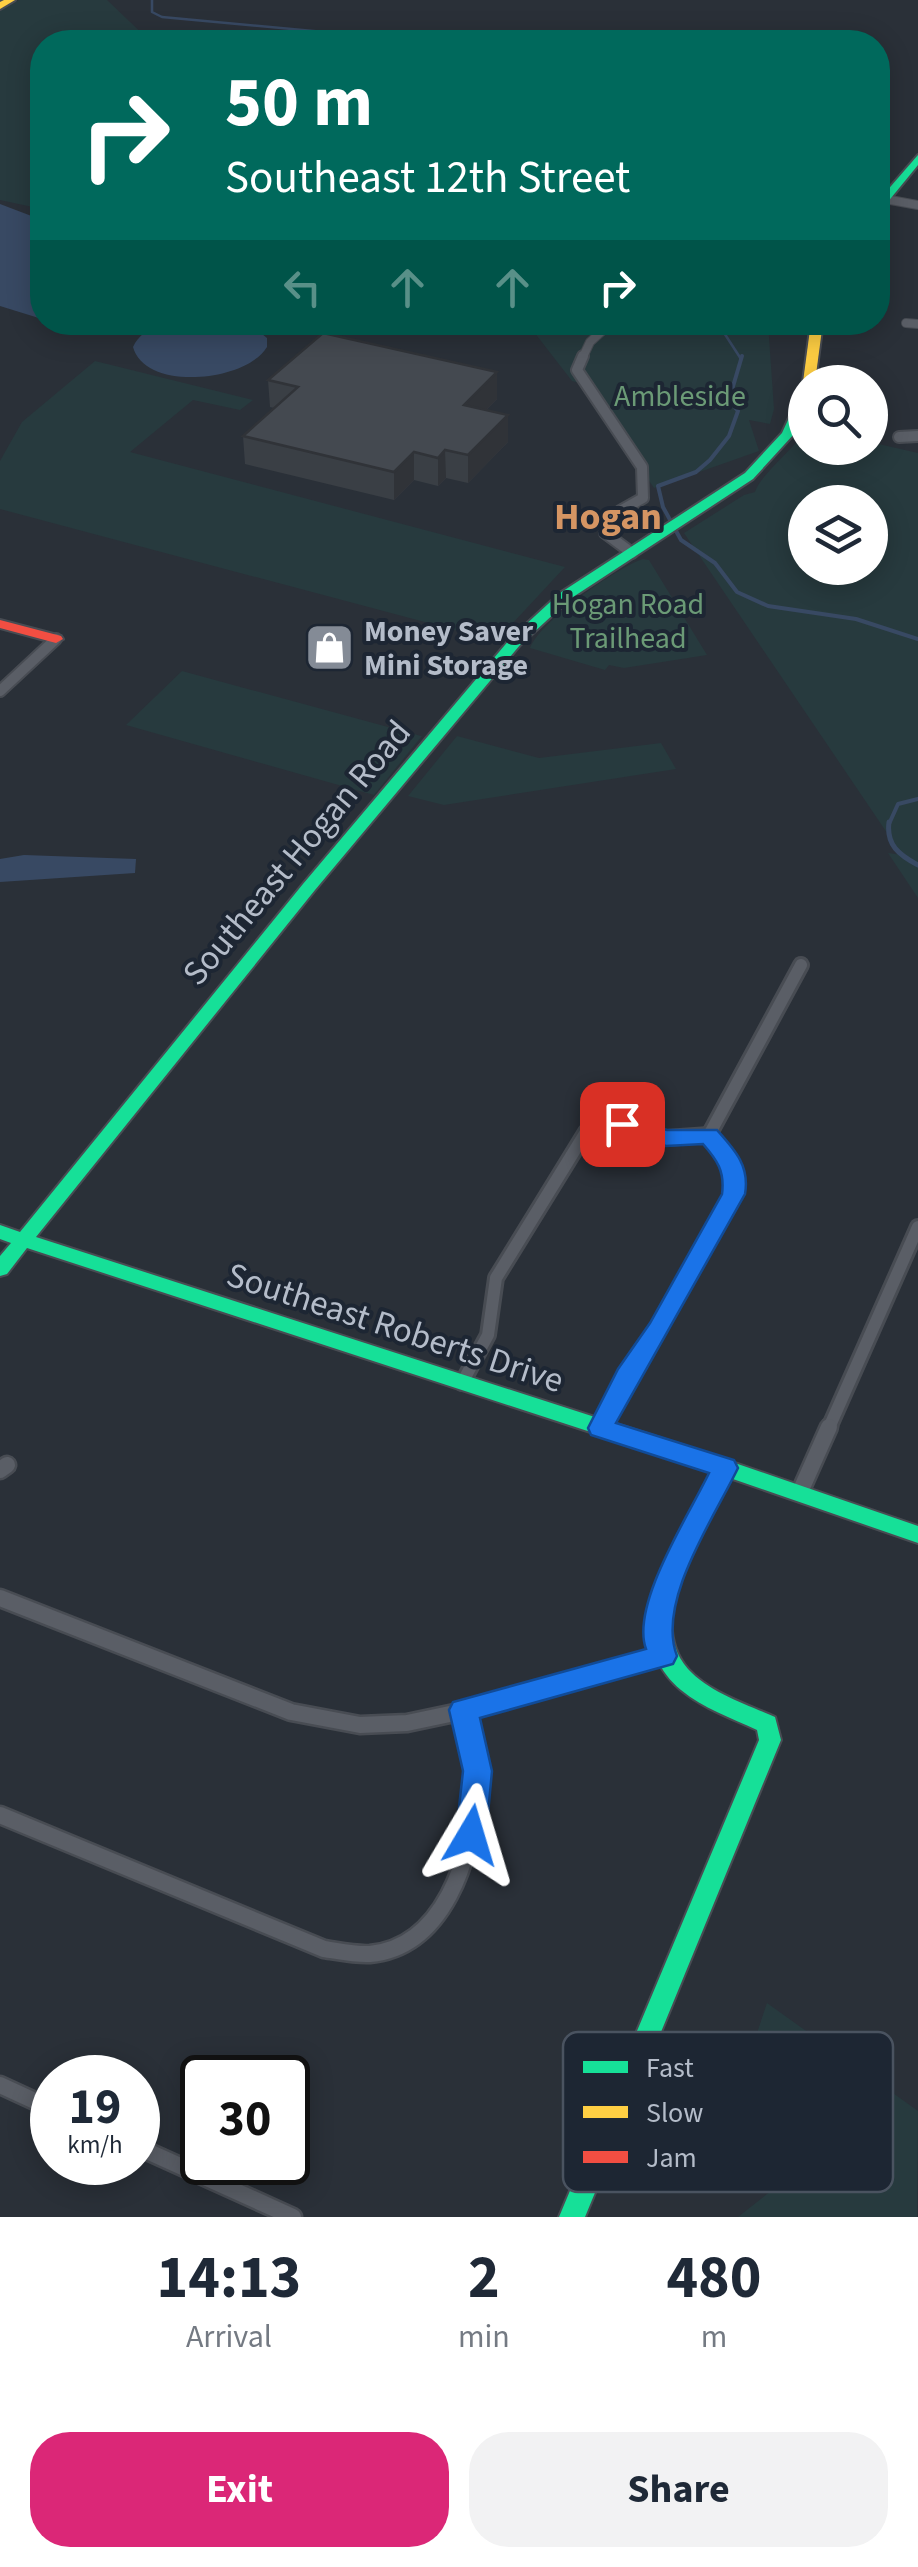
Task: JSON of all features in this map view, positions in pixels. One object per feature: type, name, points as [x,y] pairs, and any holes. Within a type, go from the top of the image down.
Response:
[{"type":"main road","points":[[890,192],[918,158]]},
{"type":"main road","points":[[811,365],[815,335]]},
{"type":"main road","name":"Southeast Hogan Road","points":[[0,1269],[309,886],[369,820],[515,642],[565,596],[729,491],[770,457],[788,434]]},
{"type":"main road","points":[[0,624],[56,639]]},
{"type":"main road","name":"Southeast Roberts Drive","points":[[0,1232],[800,1492],[918,1534]]},
{"type":"main road","points":[[649,2032],[770,1740],[767,1724],[699,1692],[663,1656],[656,1639],[658,1606],[725,1468]]},
{"type":"main road","points":[[572,2217],[582,2192]]},
{"type":"street","points":[[890,203],[918,205]]},
{"type":"street","points":[[906,322],[918,324]]},
{"type":"street","points":[[598,335],[590,342],[577,370],[642,467],[642,498],[620,512],[605,533],[632,554]]},
{"type":"street","points":[[899,437],[918,436]]},
{"type":"street","points":[[0,692],[56,639]]},
{"type":"street","points":[[0,676],[12,680]]},
{"type":"street","points":[[709,1135],[801,966]]},
{"type":"street","points":[[462,1383],[488,1336],[496,1278],[586,1132],[603,1122],[666,1138],[709,1135]]},
{"type":"street","points":[[600,1428],[626,1376],[658,1330],[734,1194],[733,1166],[709,1135]]},
{"type":"street","points":[[800,1492],[918,1227]]},
{"type":"street","points":[[0,1598],[313,1718],[384,1725],[464,1710],[663,1656]]},
{"type":"street","points":[[0,1814],[324,1949],[358,1956],[392,1952],[421,1933],[434,1916],[465,1856],[475,1814],[477,1771],[464,1710]]},
{"type":"street","points":[[0,2085],[30,2099]]},
{"type":"street","points":[[160,2157],[293,2217]]},
{"type":"green space","points":[[19,0],[107,0],[138,30],[30,30],[30,206],[0,200],[0,11]]},
{"type":"green space","name":"Ambleside","points":[[536,335],[769,335],[774,409],[770,424],[749,420],[759,451],[654,488],[583,384],[572,381]]},
{"type":"green space","points":[[95,361],[253,400],[240,410],[193,400],[130,452],[565,567],[496,641],[0,509],[0,461],[22,422]]},
{"type":"green space","points":[[888,446],[918,453],[918,898],[888,853],[902,855],[684,533],[755,492],[788,451],[788,465],[888,465]]},
{"type":"green space","name":"Hogan Road Trailhead","points":[[643,559],[649,560],[707,655],[624,668],[609,665],[605,670],[530,648],[548,624],[580,597]]},
{"type":"green space","points":[[182,671],[422,736],[374,795],[126,725]]},
{"type":"green space","points":[[457,736],[539,758],[661,743],[676,769],[444,805],[408,796]]},
{"type":"green space","points":[[767,2003],[808,2032],[757,2032]]},
{"type":"green space","points":[[893,2093],[918,2111],[917,2217],[738,2217],[770,2192],[893,2192]]},
{"type":"water","points":[[0,204],[30,215],[30,315],[0,306]]},
{"type":"water","points":[[142,335],[267,338],[267,347],[256,359],[239,368],[197,377],[156,371],[141,361],[133,347]]},
{"type":"water","points":[[24,855],[136,859],[135,873],[0,882],[0,859]]},
{"type":"building","points":[[321,335],[332,335],[497,372],[464,405],[508,415],[468,455],[445,450],[438,458],[414,452],[394,472],[243,436],[298,387],[268,380]]},
{"type":"waterway","points":[[152,0],[152,12],[162,17],[302,30]]},
{"type":"waterway","points":[[725,335],[741,359]]},
{"type":"waterway","points":[[742,356],[729,400],[738,411],[729,436],[696,472],[658,486],[663,507],[681,540],[715,563],[737,592],[768,606],[856,619],[918,639]]},
{"type":"waterway","points":[[889,824],[898,804],[918,799]]},
{"type":"waterway","points":[[889,824],[895,848],[918,865]]},
{"type":"traffic: fast","points":[[890,192],[918,158]]},
{"type":"traffic: fast","points":[[0,1269],[309,887],[515,642],[565,596],[749,476],[788,434]]},
{"type":"traffic: fast","points":[[0,1232],[690,1456],[918,1535]]},
{"type":"traffic: fast","points":[[649,2032],[770,1740],[767,1724],[709,1697],[679,1674],[665,1652],[660,1627],[672,1571],[725,1468]]},
{"type":"traffic: fast","points":[[572,2217],[582,2192]]},
{"type":"traffic: slow","points":[[0,6],[10,0]]},
{"type":"traffic: slow","points":[[811,365],[815,335]]},
{"type":"traffic: jam","points":[[0,624],[56,639]]},
{"type":"place","name":"Money Saver Mini Storage","points":[[329,648]]},
{"type":"district","name":"Hogan","points":[[608,517]]},
{"type":"route","points":[[471,1835],[477,1771],[464,1710],[663,1656],[656,1639],[658,1606],[725,1468],[600,1428],[626,1376],[658,1330],[734,1194],[736,1180],[730,1159],[709,1135],[666,1138],[622,1124]]}]
